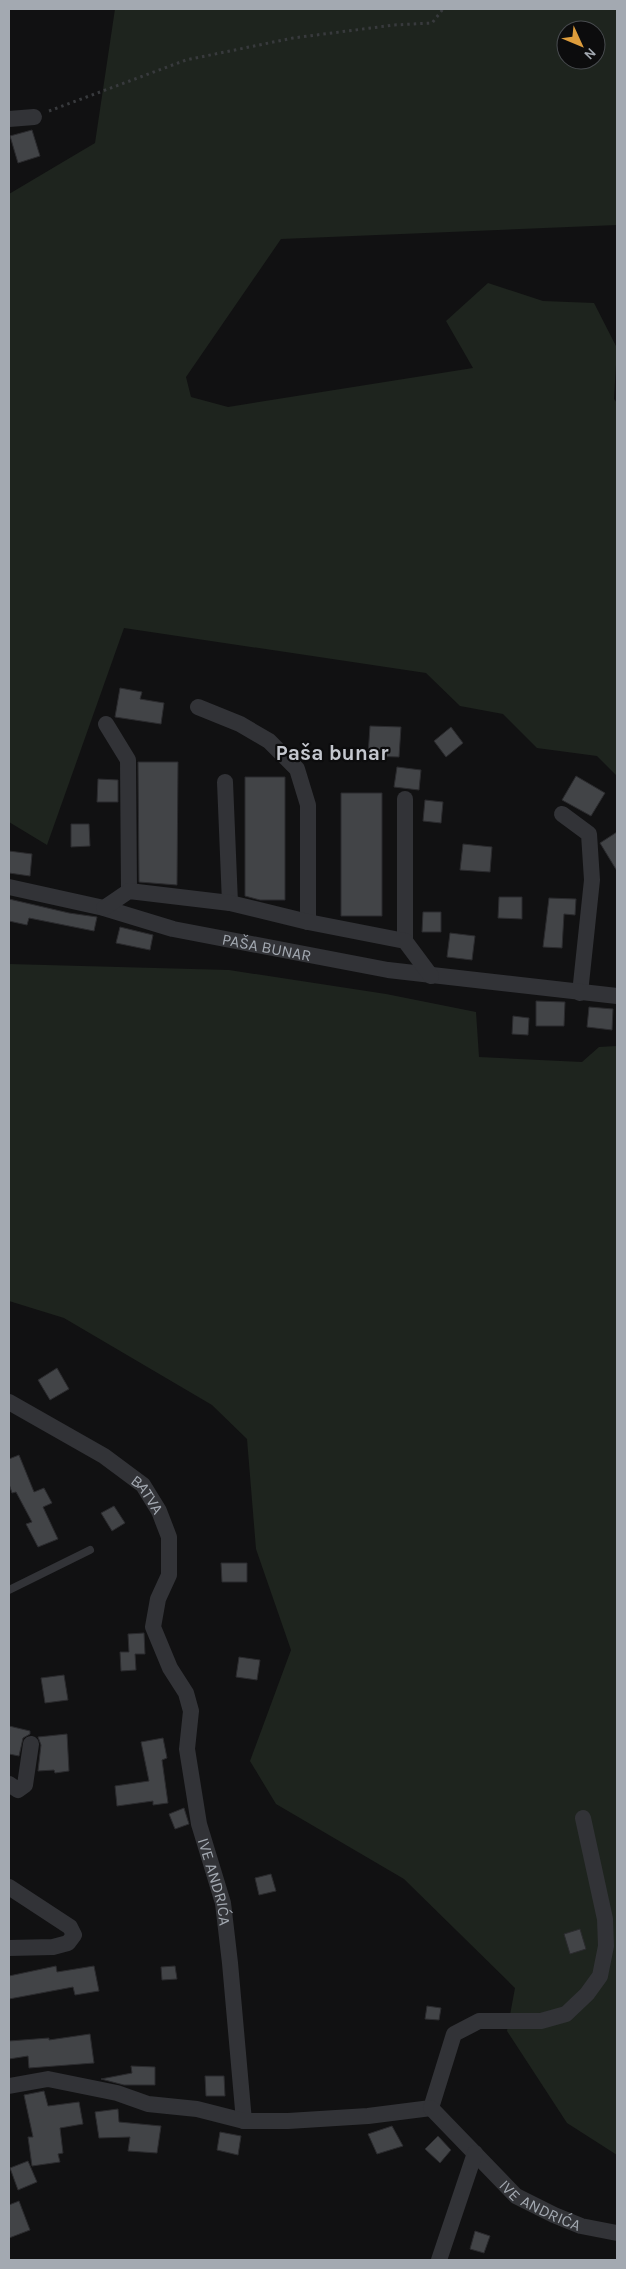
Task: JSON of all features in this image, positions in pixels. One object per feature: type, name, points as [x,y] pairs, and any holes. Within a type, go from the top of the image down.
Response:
[{"type":"street","points":[[9,119],[34,117]]},
{"type":"street","name":"PAŠA BUNAR","points":[[198,707],[240,724],[269,741],[297,769],[308,805],[308,922]]},
{"type":"street","points":[[104,908],[129,891],[128,760],[106,724]]},
{"type":"street","points":[[225,782],[230,903]]},
{"type":"street","points":[[405,799],[405,941],[431,976]]},
{"type":"street","points":[[562,814],[589,834],[592,880],[580,993]]},
{"type":"street","name":"PAŠA BUNAR","points":[[9,887],[104,908],[173,929],[388,970],[617,996]]},
{"type":"street","name":"PAŠA BUNAR","points":[[129,891],[230,903],[308,922],[405,941]]},
{"type":"street","name":"BATVA","points":[[9,1402],[104,1456],[143,1485],[158,1511],[169,1537],[169,1575],[158,1599],[153,1627],[162,1650]]},
{"type":"street","name":"IVE ANDRIĆA","points":[[162,1650],[170,1668],[186,1693],[191,1711],[187,1749],[190,1775],[199,1824],[222,1903],[230,1963],[244,2121]]},
{"type":"street","points":[[9,1784],[18,1790],[25,1785],[31,1744]]},
{"type":"street","points":[[9,2086],[48,2079],[116,2093],[148,2104],[197,2109],[244,2121],[288,2121],[368,2116],[431,2108],[454,2034],[479,2021],[541,2021],[566,2014],[587,1994],[600,1976],[606,1946],[605,1919],[583,1818]]},
{"type":"street","points":[[9,1887],[70,1926],[74,1935],[68,1943],[61,1945],[9,1948]]},
{"type":"street","name":"IVE ANDRIĆA","points":[[431,2108],[516,2196],[581,2226],[617,2233]]},
{"type":"street","points":[[438,2260],[475,2153]]},
{"type":"lane","points":[[9,1590],[90,1550]]},
{"type":"path","points":[[34,117],[186,60],[293,38],[394,25],[432,23],[443,9]]},
{"type":"shaded area","points":[[115,9],[617,9],[617,225],[281,239],[186,377],[191,397],[228,407],[473,368],[446,321],[488,283],[543,301],[594,303],[617,348],[614,399],[617,403],[617,776],[597,756],[537,748],[503,714],[460,706],[426,673],[124,628],[47,845],[9,822],[9,194],[95,143]]},
{"type":"shaded area","points":[[9,964],[229,970],[386,994],[476,1012],[479,1057],[582,1062],[599,1047],[617,1046],[617,2155],[567,2123],[507,2031],[515,1988],[404,1879],[276,1804],[250,1761],[291,1650],[256,1549],[247,1439],[212,1405],[64,1318],[9,1301]]},
{"type":"building","points":[[32,130],[40,156],[18,163],[10,136]]},
{"type":"building","points":[[120,688],[142,692],[140,699],[164,703],[161,724],[115,717]]},
{"type":"building","points":[[370,726],[401,727],[399,757],[368,756]]},
{"type":"building","points":[[451,727],[463,743],[446,757],[434,741]]},
{"type":"building","points":[[138,762],[178,762],[177,885],[139,882]]},
{"type":"building","points":[[397,767],[421,770],[419,790],[394,787]]},
{"type":"building","points":[[576,776],[605,793],[591,816],[562,800]]},
{"type":"building","points":[[245,777],[285,777],[285,900],[260,900],[245,896]]},
{"type":"building","points":[[98,779],[118,780],[118,802],[97,802]]},
{"type":"building","points":[[341,793],[382,793],[382,916],[341,916]]},
{"type":"building","points":[[425,800],[443,802],[441,823],[423,821]]},
{"type":"building","points":[[71,824],[89,824],[90,846],[71,847]]},
{"type":"building","points":[[617,832],[617,871],[600,843]]},
{"type":"building","points":[[463,844],[492,847],[490,872],[460,870]]},
{"type":"building","points":[[9,851],[32,854],[30,876],[9,873]]},
{"type":"building","points":[[499,897],[522,897],[522,919],[498,918]]},
{"type":"building","points":[[549,898],[576,899],[575,915],[564,914],[562,948],[543,947]]},
{"type":"building","points":[[9,899],[69,913],[97,917],[94,931],[29,918],[27,925],[9,921]]},
{"type":"building","points":[[423,912],[441,912],[441,932],[422,932]]},
{"type":"building","points":[[120,927],[153,935],[150,950],[116,943]]},
{"type":"building","points":[[450,933],[475,936],[472,960],[447,957]]},
{"type":"building","points":[[536,1001],[565,1002],[564,1026],[536,1026]]},
{"type":"building","points":[[589,1007],[613,1009],[612,1030],[587,1027]]},
{"type":"building","points":[[513,1016],[529,1018],[528,1035],[512,1034]]},
{"type":"building","points":[[57,1368],[69,1389],[50,1400],[38,1380]]},
{"type":"building","points":[[19,1455],[34,1492],[44,1488],[52,1503],[43,1507],[58,1539],[38,1547],[26,1524],[32,1522],[16,1492],[12,1493],[9,1484],[9,1459]]},
{"type":"building","points":[[114,1506],[125,1523],[112,1531],[101,1513]]},
{"type":"building","points":[[221,1563],[247,1563],[247,1582],[222,1582]]},
{"type":"building","points":[[144,1633],[145,1654],[135,1654],[136,1670],[121,1671],[120,1652],[129,1652],[128,1634]]},
{"type":"building","points":[[239,1657],[260,1660],[257,1680],[236,1677]]},
{"type":"building","points":[[64,1675],[68,1700],[45,1703],[41,1678]]},
{"type":"building","points":[[9,1726],[30,1731],[30,1734],[23,1738],[19,1756],[9,1754]]},
{"type":"building","points":[[67,1734],[69,1771],[55,1773],[54,1770],[38,1771],[41,1745],[38,1737]]},
{"type":"building","points":[[163,1738],[167,1758],[162,1760],[168,1803],[153,1805],[153,1801],[117,1806],[115,1786],[149,1781],[141,1742]]},
{"type":"building","points":[[184,1808],[189,1824],[175,1829],[169,1814]]},
{"type":"building","points":[[271,1874],[276,1891],[259,1895],[255,1878]]},
{"type":"building","points":[[580,1929],[586,1949],[570,1954],[564,1934]]},
{"type":"building","points":[[56,1966],[57,1972],[94,1966],[99,1991],[75,1995],[73,1987],[9,1999],[9,1976]]},
{"type":"building","points":[[175,1966],[177,1979],[162,1980],[161,1967]]},
{"type":"building","points":[[427,2006],[441,2008],[439,2020],[425,2019]]},
{"type":"building","points":[[90,2034],[94,2063],[29,2068],[28,2056],[9,2059],[9,2041],[49,2038],[49,2040]]},
{"type":"building","points":[[131,2066],[155,2067],[155,2085],[124,2085],[101,2079],[132,2073]]},
{"type":"building","points":[[205,2076],[224,2076],[225,2096],[206,2096]]},
{"type":"building","points":[[44,2091],[48,2106],[79,2102],[83,2124],[60,2128],[63,2153],[58,2154],[60,2162],[32,2166],[28,2137],[33,2137],[24,2095]]},
{"type":"building","points":[[118,2109],[119,2122],[161,2126],[157,2153],[128,2151],[130,2137],[99,2138],[95,2112]]},
{"type":"building","points":[[392,2126],[403,2146],[377,2154],[368,2134]]},
{"type":"building","points":[[220,2132],[241,2136],[238,2155],[217,2150]]},
{"type":"building","points":[[438,2136],[451,2150],[440,2163],[425,2149]]},
{"type":"building","points":[[28,2161],[37,2182],[18,2190],[10,2168]]},
{"type":"building","points":[[19,2201],[30,2230],[9,2238],[9,2205]]},
{"type":"building","points":[[475,2231],[490,2236],[484,2253],[470,2249]]},
{"type":"district","name":"Paša bunar","points":[[332,753]]}]
